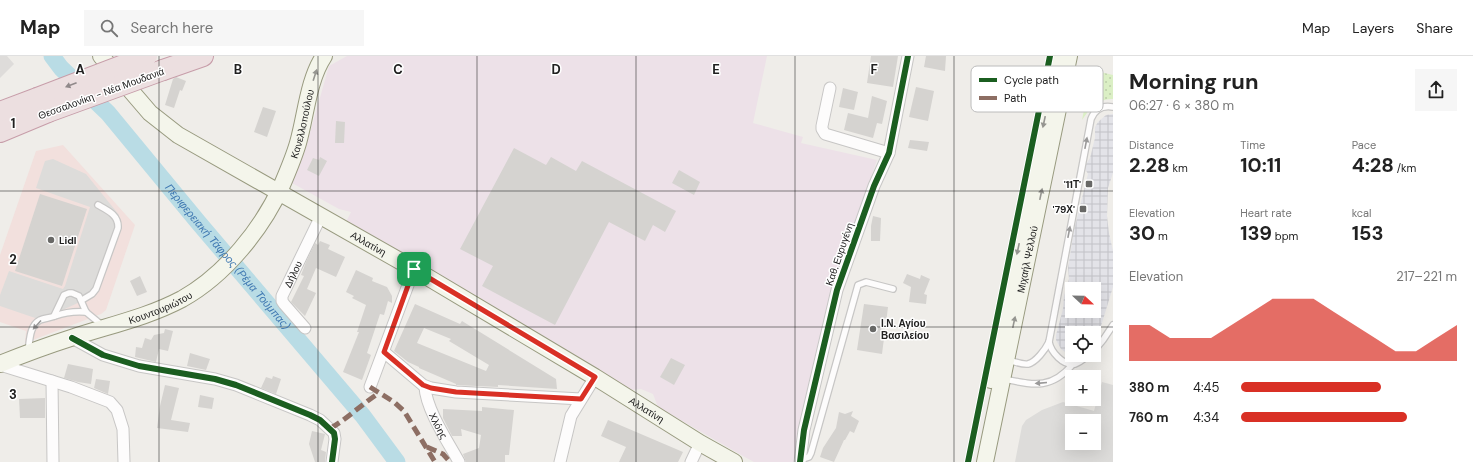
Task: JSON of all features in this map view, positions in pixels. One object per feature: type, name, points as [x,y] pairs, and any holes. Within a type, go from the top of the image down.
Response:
[{"type":"highway","name":"Θεσσαλονίκη - Νέα Μουδανιά","points":[[0,132],[43,105],[147,56]]},
{"type":"highway","name":"Θεσσαλονίκη - Νέα Μουδανιά","points":[[0,112],[43,105],[163,70],[203,56]]},
{"type":"main road","name":"Κανελλοπούλου","points":[[278,192],[298,144],[314,79],[324,56]]},
{"type":"main road","name":"Μιχαήλ Ψελλού","points":[[1055,66],[1057,56]]},
{"type":"main road","name":"Μιχαήλ Ψελλού","points":[[1067,66],[1069,56]]},
{"type":"main road","name":"Αλλατίνη","points":[[102,57],[150,113],[189,142],[414,269],[595,377],[700,443],[734,462]]},
{"type":"main road","name":"Μιχαήλ Ψελλού","points":[[1001,359],[1047,112]]},
{"type":"main road","name":"Μιχαήλ Ψελλού","points":[[974,462],[997,377],[1056,112]]},
{"type":"main road","name":"Κουντουριώτου","points":[[0,364],[72,338],[142,317],[183,298],[213,276],[239,251],[259,226],[278,192]]},
{"type":"main road","name":"Μιχαήλ Ψελλού","points":[[986,462],[997,377]]},
{"type":"street","name":"Καθ. Ευρυγένη","points":[[800,461],[804,430],[839,282],[874,186],[889,153],[908,56]]},
{"type":"street","points":[[830,88],[822,126],[824,134],[889,153]]},
{"type":"street","name":"Δήλου","points":[[305,328],[284,304],[282,296],[321,216]]},
{"type":"street","points":[[370,387],[414,269]]},
{"type":"street","points":[[72,338],[103,355],[139,366],[215,379],[236,385],[310,415],[320,420],[334,433],[335,439],[332,462]]},
{"type":"street","points":[[384,352],[425,387],[437,390],[581,399]]},
{"type":"street","points":[[0,364],[110,402],[117,410],[124,429],[124,462]]},
{"type":"street","points":[[560,462],[570,420],[595,377]]},
{"type":"street","points":[[52,381],[53,462]]},
{"type":"street","name":"Χλόης","points":[[425,387],[430,407],[459,462]]},
{"type":"street","points":[[691,462],[700,443]]},
{"type":"lane","points":[[1001,359],[1024,364],[1029,363],[1040,355],[1048,342],[1091,119],[1095,112]]},
{"type":"lane","points":[[82,300],[92,294],[96,289],[118,228],[118,223],[113,214],[98,205]]},
{"type":"lane","points":[[800,461],[809,457],[811,453],[858,285],[866,282],[893,289]]},
{"type":"lane","points":[[54,317],[66,293],[72,293],[76,294],[82,300],[86,312],[105,328]]},
{"type":"lane","points":[[28,353],[30,335],[36,323],[70,311],[86,312]]},
{"type":"lane","points":[[1101,342],[1113,325]]},
{"type":"lane","points":[[1048,342],[1052,351],[1058,358],[1066,363],[1073,364]]},
{"type":"lane","points":[[997,377],[1033,384],[1044,384],[1059,377],[1073,364],[1078,362]]},
{"type":"shaded area","points":[[0,56],[7,56],[14,64],[0,78]]},
{"type":"shaded area","points":[[347,56],[767,56],[753,123],[803,137],[801,143],[877,160],[835,281],[794,462],[754,462],[743,456],[658,407],[653,394],[641,389],[629,390],[483,302],[478,295],[474,298],[386,244],[346,222],[351,212],[339,209],[292,183],[305,150],[329,66]]},
{"type":"shaded area","points":[[1113,114],[1113,173],[1108,188],[1107,216],[1113,251],[1113,287],[1101,326],[1065,326],[1065,352],[1061,349],[1056,340],[1056,335],[1063,309],[1065,293],[1065,318],[1101,318],[1101,282],[1068,282],[1068,268],[1074,230],[1088,174],[1084,167],[1090,158],[1095,138],[1095,127],[1106,115]]},
{"type":"shaded area","points":[[63,145],[135,225],[106,310],[101,314],[25,343],[26,331],[0,322],[0,255],[36,151]]},
{"type":"shaded area","points":[[53,159],[86,174],[119,215],[95,295],[41,320],[0,306],[0,295],[9,271],[63,289],[65,286],[90,207],[36,188],[45,161]]},
{"type":"shaded area","points":[[1102,382],[1113,385],[1113,462],[1015,462],[1022,426],[1026,420],[1042,410],[1063,402],[1065,403],[1065,406],[1077,406],[1094,411],[1095,406],[1101,406]]},
{"type":"green space","points":[[1103,73],[1113,75],[1113,99],[1103,100]]},
{"type":"green space","points":[[1084,112],[1088,112],[1082,120]]},
{"type":"building","points":[[871,56],[898,56],[893,87],[867,83]]},
{"type":"building","points":[[926,56],[946,56],[945,71],[924,67]]},
{"type":"building","points":[[176,77],[186,81],[182,91],[180,90],[174,108],[165,105],[173,79]]},
{"type":"building","points":[[916,87],[934,91],[928,121],[909,117]]},
{"type":"building","points":[[843,88],[858,92],[854,110],[839,107]]},
{"type":"building","points":[[872,96],[887,101],[882,124],[877,123],[873,138],[844,130],[848,113],[868,118]]},
{"type":"building","points":[[263,107],[276,111],[267,137],[254,132]]},
{"type":"building","points":[[336,121],[345,122],[344,143],[335,143]]},
{"type":"building","points":[[910,140],[929,142],[927,151],[908,148]]},
{"type":"building","points":[[514,148],[546,165],[551,157],[576,171],[582,161],[676,211],[665,232],[653,225],[645,241],[609,222],[555,325],[482,286],[493,266],[460,249]]},
{"type":"building","points":[[320,157],[327,161],[319,176],[307,170],[313,158],[319,160]]},
{"type":"building","points":[[679,170],[700,182],[694,195],[672,183]]},
{"type":"building","name":"Lidl","points":[[40,194],[87,209],[62,286],[15,271]]},
{"type":"building","points":[[873,216],[881,218],[880,241],[871,241]]},
{"type":"building","points":[[320,241],[330,245],[328,249],[345,257],[336,277],[316,268],[307,289],[316,293],[305,316],[291,302],[304,276],[301,275],[315,243],[318,245]]},
{"type":"building","points":[[356,270],[373,278],[372,281],[387,287],[392,296],[392,303],[388,301],[384,315],[380,314],[367,353],[371,355],[362,380],[343,372],[359,332],[357,332],[366,305],[352,298],[354,296],[346,292]]},
{"type":"building","points":[[907,274],[920,279],[921,275],[930,279],[924,294],[927,295],[926,304],[909,302],[911,287],[903,283]]},
{"type":"building","points":[[140,276],[147,292],[137,296],[130,281]]},
{"type":"building","points":[[415,304],[460,324],[462,321],[556,379],[557,389],[498,385],[498,387],[456,385],[408,362],[394,351]],"holes":[[[424,328],[451,339],[449,341],[489,365],[486,371],[417,343]]]},
{"type":"building","name":"Ι.Ν. Αγίου Βασιλείου","points":[[864,304],[888,307],[882,354],[857,350]]},
{"type":"building","points":[[165,329],[173,331],[168,351],[159,349],[156,362],[135,357],[136,347],[142,348],[145,338],[151,340],[154,335],[164,333]]},
{"type":"building","points":[[190,353],[210,359],[206,370],[187,366]]},
{"type":"building","points":[[671,358],[685,365],[674,385],[660,377]]},
{"type":"building","points":[[68,364],[93,369],[91,384],[64,378]]},
{"type":"building","points":[[273,376],[281,379],[276,394],[261,388],[266,377],[272,379]]},
{"type":"building","points":[[96,379],[110,381],[108,394],[94,388]]},
{"type":"building","points":[[165,385],[179,388],[171,420],[190,423],[188,432],[157,428]]},
{"type":"building","points":[[200,395],[214,398],[212,409],[198,407]]},
{"type":"building","points":[[45,398],[45,418],[20,418],[19,399]]},
{"type":"building","points":[[482,407],[514,410],[509,455],[505,455],[505,462],[466,462],[463,454],[479,448],[481,435],[461,429],[462,436],[452,436],[443,418],[443,409],[482,411]]},
{"type":"building","points":[[853,411],[851,416],[859,421],[854,433],[850,431],[844,440],[834,462],[820,457],[823,448],[836,428],[839,412],[845,414]]},
{"type":"building","points":[[608,420],[683,452],[678,462],[619,462],[626,447],[601,436]]},
{"type":"building","points":[[312,431],[325,434],[321,450],[326,452],[325,462],[315,462],[309,444]]},
{"type":"waterway","name":"Περιφερειακή Τάφρος (Ρέμα Τούμπας)","points":[[52,56],[61,68],[108,113],[198,222],[363,416],[397,462]]},
{"type":"marked path","points":[[370,387],[394,402],[404,411],[435,462]]},
{"type":"marked path","points":[[331,428],[379,393]]},
{"type":"marked path","points":[[427,447],[443,454],[450,462]]},
{"type":"cycle path","points":[[800,462],[804,430],[837,290],[874,186],[889,153],[908,56]]},
{"type":"cycle path","points":[[1048,66],[1050,56]]},
{"type":"cycle path","points":[[968,462],[1039,112]]},
{"type":"cycle path","points":[[72,338],[103,355],[139,366],[215,379],[236,385],[310,415],[320,420],[334,433],[335,439],[332,462]]},
{"type":"place","name":"'11Τ'","points":[[1089,184]]},
{"type":"place","name":"'79Χ'","points":[[1083,209]]},
{"type":"place","name":"Lidl","points":[[51,240]]},
{"type":"place","name":"Ι.Ν. Αγίου Βασιλείου","points":[[873,329]]},
{"type":"route","points":[[414,269],[595,377],[581,399],[456,392],[425,387],[384,352],[414,269]]}]
